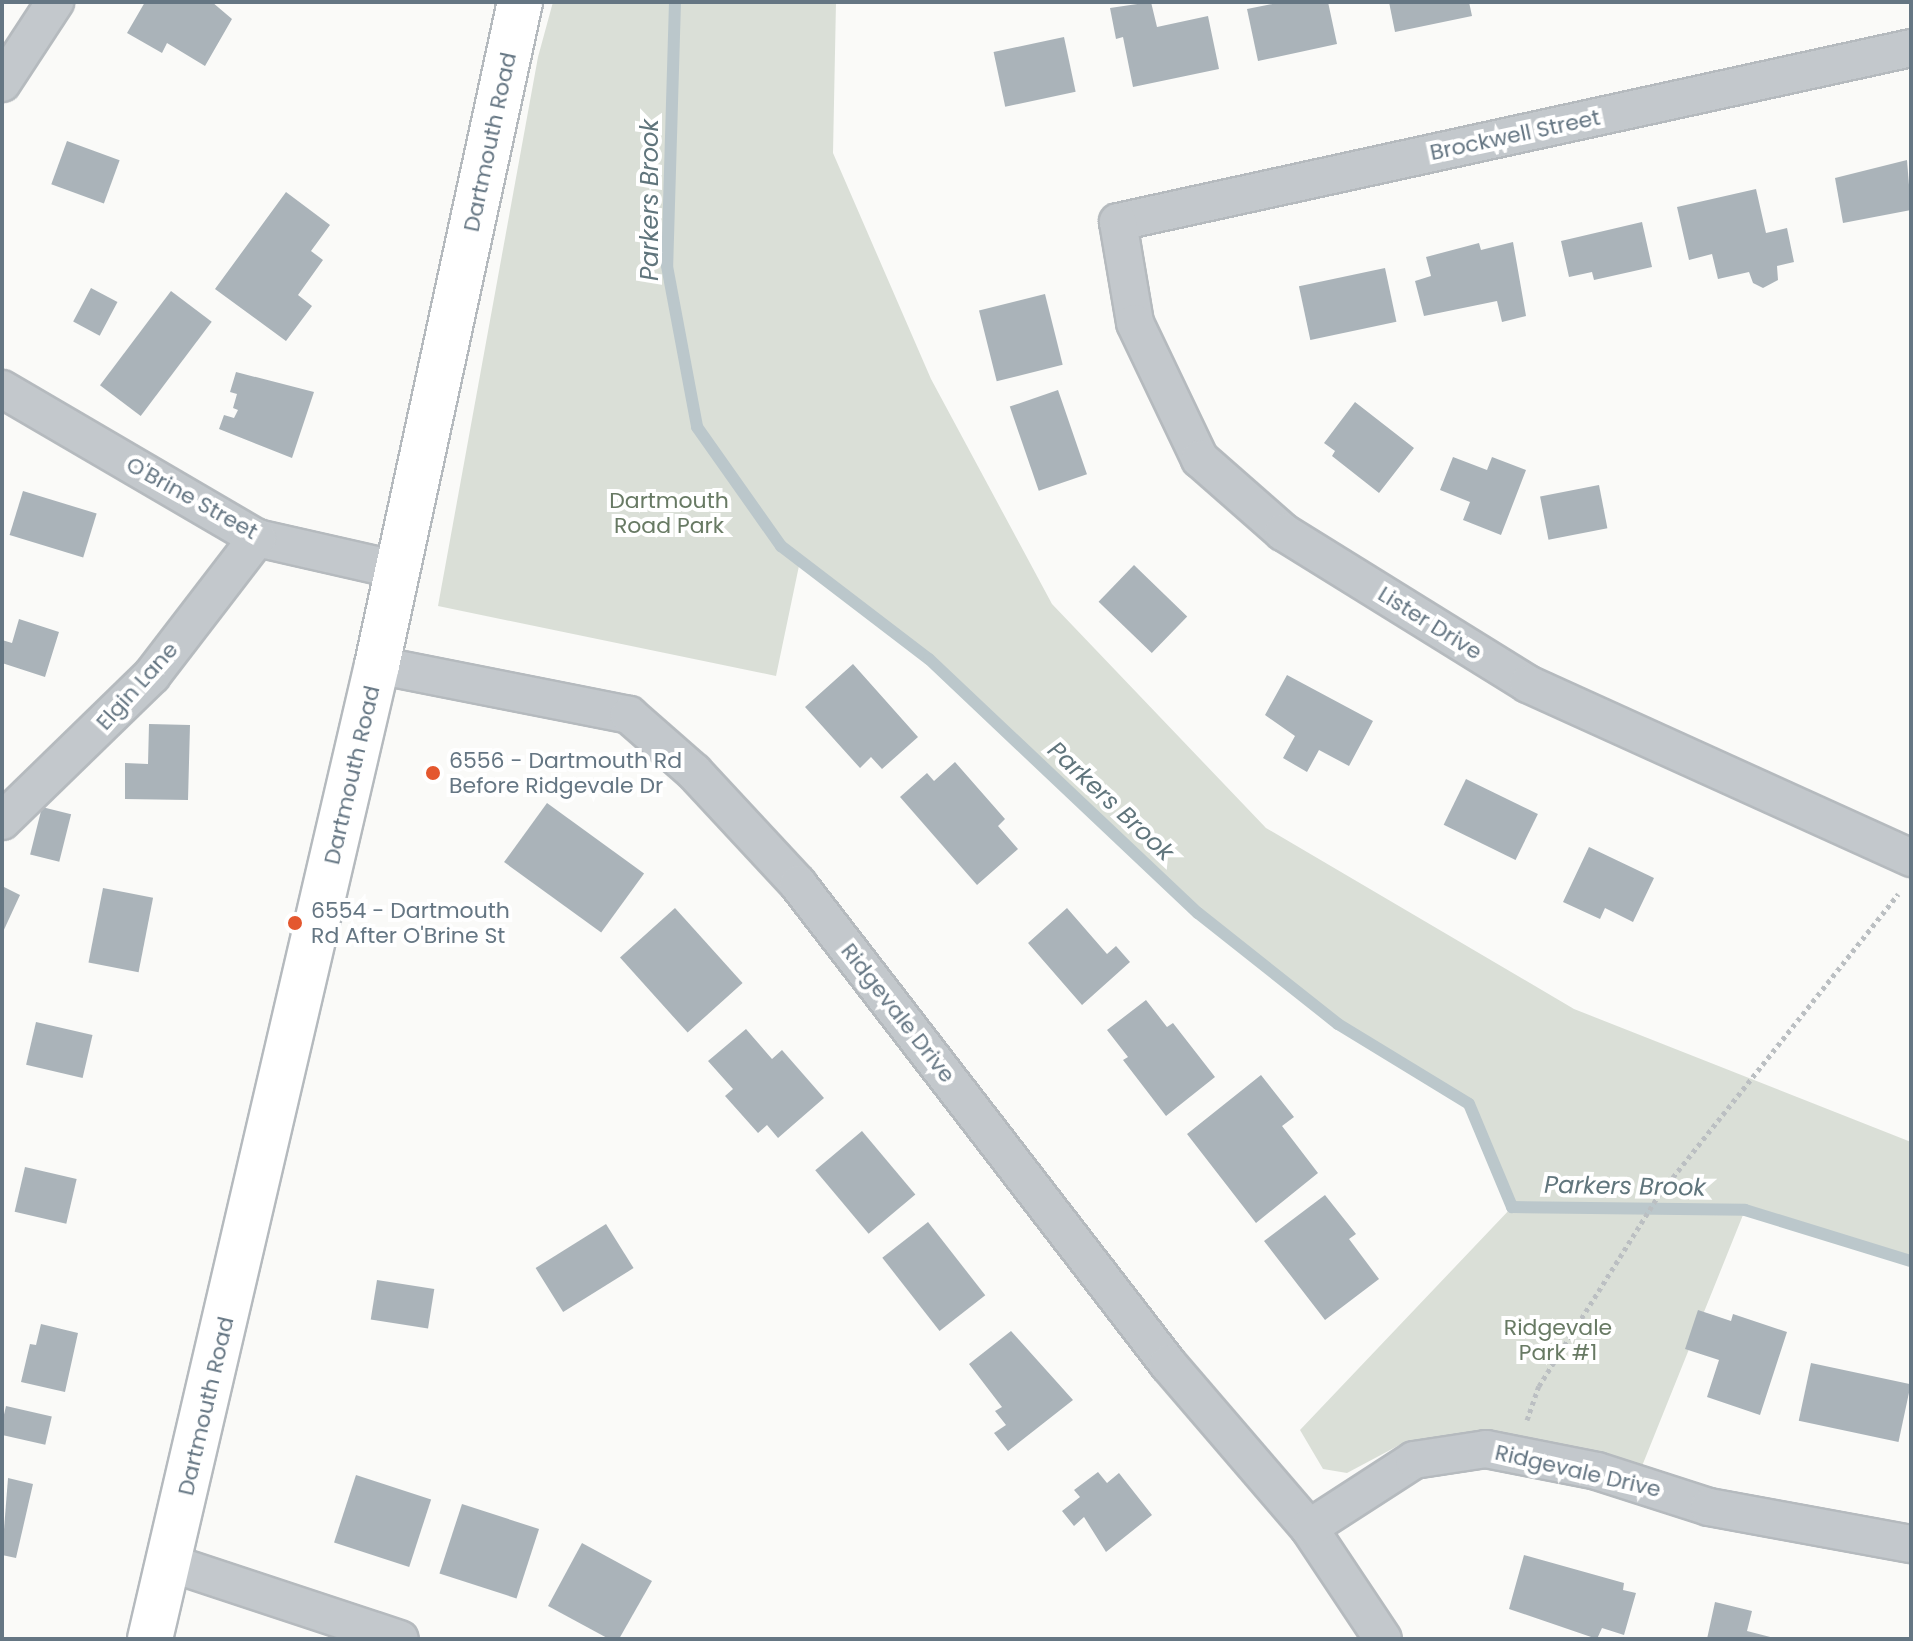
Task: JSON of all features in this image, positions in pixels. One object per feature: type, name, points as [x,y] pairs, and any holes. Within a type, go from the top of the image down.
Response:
[{"type":"main road","name":"Dartmouth Road","points":[[150,1639],[377,665],[520,2]]},
{"type":"street","points":[[2,83],[55,2]]},
{"type":"street","name":"Brockwell Street","points":[[1118,222],[1911,48]]},
{"type":"street","name":"Lister Drive","points":[[1118,222],[1135,323],[1200,459],[1283,532],[1528,684],[1906,874]]},
{"type":"street","name":"O'Brine Street","points":[[2,389],[257,538],[398,570]]},
{"type":"street","name":"Elgin Lane","points":[[2,821],[152,675],[257,538]]},
{"type":"street","name":"Ridgevale Drive","points":[[377,665],[629,715],[694,772],[798,884],[1168,1364],[1309,1528],[1383,1639]]},
{"type":"street","name":"Ridgevale Drive","points":[[1309,1528],[1414,1460],[1486,1449],[1597,1471],[1709,1507],[1911,1544]]},
{"type":"street","points":[[170,1563],[400,1639]]},
{"type":"path","points":[[1513,1455],[1539,1386],[1658,1196],[1906,874]]},
{"type":"green space","points":[[553,2],[836,2],[833,153],[931,379],[1052,604],[1266,828],[1574,1009],[1911,1142],[1911,1261],[1745,1210],[1636,1481],[1407,1441],[1347,1473],[1323,1469],[1300,1430],[1512,1207],[1469,1104],[1338,1024],[1218,929],[929,659],[800,561],[776,676],[438,606],[538,57]]},
{"type":"building","points":[[145,2],[212,2],[232,19],[205,66],[167,43],[162,53],[127,33]]},
{"type":"building","points":[[1151,2],[1157,27],[1208,16],[1219,69],[1133,87],[1123,37],[1116,39],[1110,8]]},
{"type":"building","points":[[1282,2],[1328,2],[1337,44],[1258,61],[1247,9]]},
{"type":"building","points":[[1389,2],[1469,2],[1472,16],[1395,32]]},
{"type":"building","points":[[1064,37],[1076,92],[1005,107],[994,52]]},
{"type":"building","points":[[67,141],[120,160],[104,203],[51,184]]},
{"type":"building","points":[[1907,160],[1911,210],[1843,223],[1835,178]]},
{"type":"building","points":[[1756,189],[1766,233],[1787,228],[1794,262],[1777,266],[1778,280],[1763,288],[1753,283],[1749,272],[1718,279],[1712,254],[1689,260],[1677,207]]},
{"type":"building","points":[[286,192],[330,225],[311,251],[323,260],[298,295],[312,306],[286,341],[215,289]]},
{"type":"building","points":[[1642,222],[1652,267],[1594,280],[1592,272],[1569,277],[1561,241]]},
{"type":"building","points":[[1513,242],[1526,316],[1502,322],[1497,301],[1424,316],[1415,281],[1431,276],[1426,257],[1479,243],[1481,250]]},
{"type":"building","points":[[1385,268],[1396,322],[1310,340],[1299,286]]},
{"type":"building","points":[[91,288],[117,302],[100,336],[73,322]]},
{"type":"building","points":[[171,291],[212,322],[141,416],[100,385]]},
{"type":"building","points":[[1045,294],[1063,365],[997,381],[979,310]]},
{"type":"building","points":[[236,372],[314,392],[292,458],[219,429],[224,415],[234,418],[238,410],[233,408],[237,394],[230,392]]},
{"type":"building","points":[[1058,390],[1087,474],[1039,491],[1010,407]]},
{"type":"building","points":[[1355,402],[1414,448],[1379,493],[1332,456],[1335,451],[1324,443]]},
{"type":"building","points":[[1453,457],[1487,470],[1492,457],[1526,470],[1501,535],[1463,520],[1470,502],[1440,490]]},
{"type":"building","points":[[1599,485],[1607,528],[1548,540],[1540,496]]},
{"type":"building","points":[[23,491],[97,514],[83,558],[10,535]]},
{"type":"building","points":[[1134,565],[1187,616],[1152,653],[1099,602]]},
{"type":"building","points":[[19,619],[59,632],[45,677],[2,663],[2,640],[12,643]]},
{"type":"building","points":[[853,664],[918,737],[882,769],[871,757],[860,768],[805,707]]},
{"type":"building","points":[[1287,675],[1373,721],[1349,766],[1319,750],[1307,772],[1283,758],[1295,736],[1265,715]]},
{"type":"building","points":[[149,724],[190,725],[188,800],[125,799],[125,763],[148,764]]},
{"type":"building","points":[[955,762],[1005,819],[998,826],[1018,849],[977,885],[900,797],[927,773],[934,781]]},
{"type":"building","points":[[1466,779],[1538,814],[1516,860],[1444,825]]},
{"type":"building","points":[[547,803],[644,874],[601,933],[504,862]]},
{"type":"building","points":[[42,807],[71,814],[59,862],[30,855]]},
{"type":"building","points":[[1589,847],[1654,878],[1633,922],[1605,908],[1600,919],[1563,902]]},
{"type":"building","points":[[2,886],[20,895],[2,934]]},
{"type":"building","points":[[103,888],[153,898],[139,972],[88,963]]},
{"type":"building","points":[[675,908],[743,983],[688,1033],[620,958]]},
{"type":"building","points":[[1067,908],[1107,954],[1116,946],[1130,962],[1082,1005],[1028,943]]},
{"type":"building","points":[[1146,1000],[1167,1027],[1173,1023],[1215,1077],[1166,1116],[1123,1060],[1128,1057],[1107,1030]]},
{"type":"building","points":[[36,1022],[93,1035],[83,1078],[26,1065]]},
{"type":"building","points":[[746,1029],[772,1059],[782,1050],[824,1098],[778,1138],[767,1125],[758,1133],[725,1096],[733,1089],[708,1061]]},
{"type":"building","points":[[1261,1075],[1294,1117],[1282,1126],[1318,1173],[1256,1223],[1187,1134]]},
{"type":"building","points":[[862,1131],[915,1195],[869,1234],[815,1170]]},
{"type":"building","points":[[25,1167],[77,1179],[66,1224],[15,1212]]},
{"type":"building","points":[[1325,1195],[1356,1234],[1349,1239],[1379,1279],[1325,1320],[1264,1241]]},
{"type":"building","points":[[928,1222],[985,1295],[940,1331],[882,1258]]},
{"type":"building","points":[[606,1224],[634,1268],[563,1312],[536,1268]]},
{"type":"building","points":[[377,1280],[434,1289],[428,1329],[371,1320]]},
{"type":"building","points":[[1698,1310],[1731,1321],[1733,1314],[1787,1332],[1760,1415],[1707,1397],[1719,1360],[1685,1349]]},
{"type":"building","points":[[41,1324],[78,1333],[65,1392],[21,1382],[30,1344],[36,1345]]},
{"type":"building","points":[[1011,1331],[1073,1400],[1008,1451],[994,1433],[1006,1425],[995,1411],[1002,1407],[969,1364]]},
{"type":"building","points":[[1811,1363],[1911,1384],[1899,1442],[1799,1421]]},
{"type":"building","points":[[6,1406],[52,1417],[45,1445],[2,1435]]},
{"type":"building","points":[[1098,1472],[1107,1483],[1119,1473],[1152,1515],[1106,1552],[1084,1517],[1074,1526],[1062,1511],[1080,1497],[1074,1490]]},
{"type":"building","points":[[356,1475],[431,1499],[409,1567],[334,1543]]},
{"type":"building","points":[[8,1478],[33,1484],[16,1558],[2,1555]]},
{"type":"building","points":[[462,1504],[539,1529],[516,1598],[439,1573]]},
{"type":"building","points":[[582,1543],[652,1581],[619,1639],[609,1639],[548,1606]]},
{"type":"building","points":[[1524,1555],[1624,1583],[1623,1590],[1636,1593],[1624,1635],[1602,1628],[1597,1639],[1509,1609]]},
{"type":"building","points":[[1715,1602],[1752,1611],[1747,1631],[1778,1639],[1707,1639]]},
{"type":"waterway","name":"Parkers Brook","points":[[675,2],[667,266],[697,427],[781,546],[929,659],[1198,913],[1338,1024],[1469,1104],[1512,1207],[1745,1210],[1911,1261]]},
{"type":"place","name":"6556 - Dartmouth Rd Before Ridgevale Dr","points":[[433,773]]},
{"type":"place","name":"6554 - Dartmouth Rd After O'Brine St","points":[[295,923]]},
{"type":"park label","name":"Dartmouth Road Park","points":[[669,512]]},
{"type":"park label","name":"Ridgevale Park #1","points":[[1558,1340]]}]
